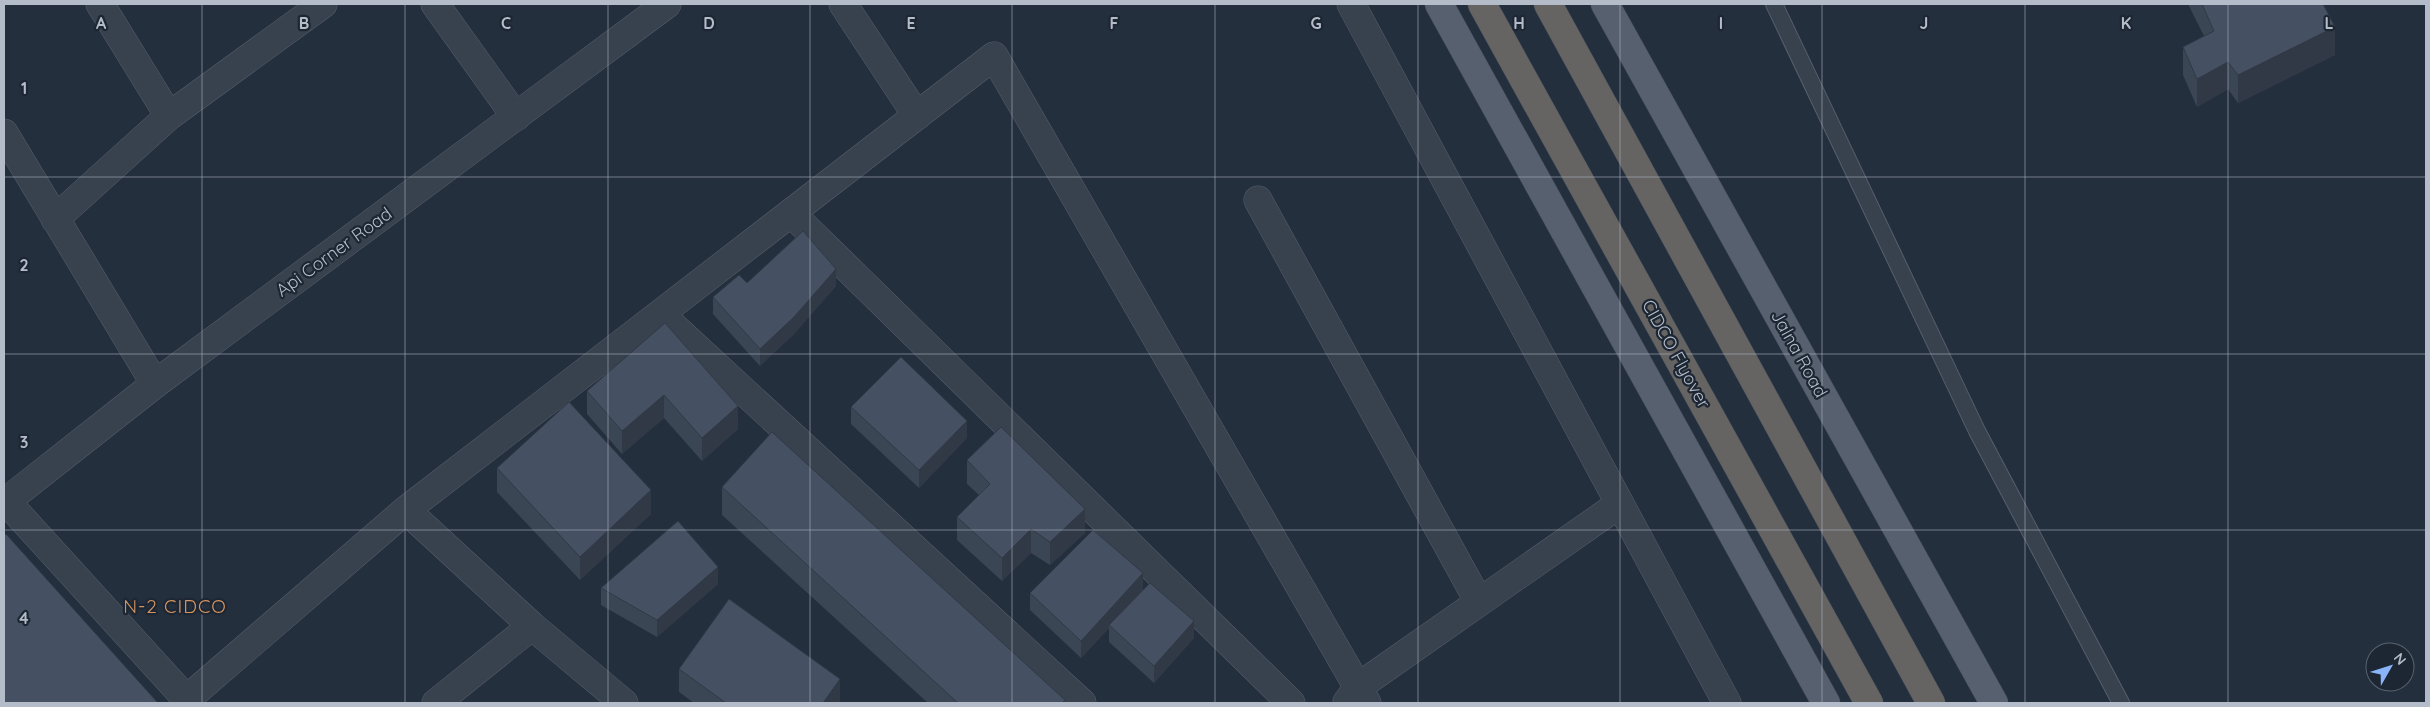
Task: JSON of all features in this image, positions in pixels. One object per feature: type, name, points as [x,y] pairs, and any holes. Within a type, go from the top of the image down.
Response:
[{"type":"highway","name":"CIDCO Flyover","points":[[1482,4],[1869,703]]},
{"type":"highway","points":[[1548,4],[1931,703]]},
{"type":"main road","points":[[1439,4],[1826,703]]},
{"type":"main road","name":"Jalna Road","points":[[1605,4],[1994,703]]},
{"type":"street","points":[[100,4],[169,116]]},
{"type":"street","points":[[55,219],[169,116],[323,4]]},
{"type":"street","points":[[435,4],[516,117]]},
{"type":"street","name":"Api Corner Road","points":[[5,502],[155,384],[667,4]]},
{"type":"street","points":[[843,4],[917,116]]},
{"type":"street","points":[[1351,4],[1618,505],[1726,703]]},
{"type":"street","points":[[5,502],[189,701],[406,510],[994,56],[1357,698],[1479,602],[1618,505]]},
{"type":"street","points":[[4,133],[155,384]]},
{"type":"street","points":[[1258,200],[1479,602]]},
{"type":"street","points":[[791,214],[1292,703]]},
{"type":"street","points":[[660,314],[1082,703]]},
{"type":"street","points":[[406,510],[532,626],[624,703]]},
{"type":"street","points":[[436,703],[532,626]]},
{"type":"lane","points":[[1774,4],[1977,430],[2121,703]]},
{"type":"building","points":[[2202,4],[2323,4],[2335,27],[2238,75],[2228,62],[2197,79],[2183,47],[2214,31]]},
{"type":"building","points":[[803,231],[836,269],[794,317],[760,349],[713,297],[739,275],[747,283]]},
{"type":"building","points":[[665,323],[738,406],[702,438],[664,395],[622,431],[587,391]]},
{"type":"building","points":[[901,357],[967,421],[919,470],[851,407]]},
{"type":"building","points":[[569,402],[651,490],[580,557],[497,468]]},
{"type":"building","points":[[1001,427],[1085,509],[1050,542],[1031,529],[1002,558],[957,517],[990,484],[967,460]]},
{"type":"building","points":[[772,432],[1065,700],[1062,703],[958,703],[722,487]]},
{"type":"building","points":[[678,521],[718,567],[657,620],[601,588]]},
{"type":"building","points":[[1093,530],[1143,573],[1081,641],[1030,593]]},
{"type":"building","points":[[6,534],[158,703],[4,703],[4,536]]},
{"type":"building","points":[[1150,583],[1194,621],[1154,666],[1109,625]]},
{"type":"building","points":[[729,599],[840,679],[823,703],[726,703],[679,669]]},
{"type":"district","name":"N-2 CIDCO","points":[[175,606]]}]
